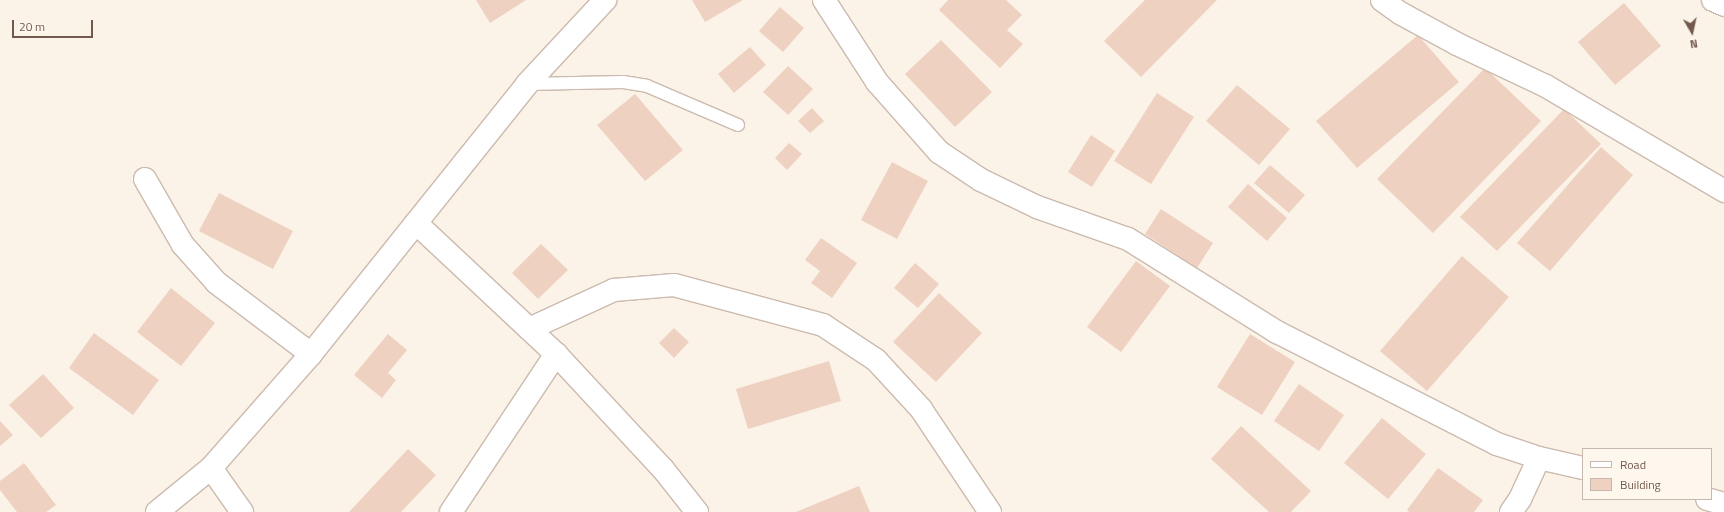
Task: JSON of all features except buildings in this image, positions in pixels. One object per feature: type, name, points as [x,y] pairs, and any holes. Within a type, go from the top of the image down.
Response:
[{"type":"street","points":[[158,512],[211,468],[311,354],[527,84],[605,0]]},
{"type":"street","points":[[824,0],[877,82],[939,152],[981,180],[1037,207],[1128,239],[1278,332],[1496,444],[1539,458],[1582,468]]},
{"type":"street","points":[[1382,0],[1400,12],[1457,44],[1546,86],[1724,191]]},
{"type":"street","points":[[1713,0],[1724,5]]},
{"type":"street","points":[[145,178],[183,245],[217,283],[311,354]]},
{"type":"street","points":[[416,223],[556,354],[663,469],[697,512]]},
{"type":"street","points":[[529,329],[614,290],[674,285],[823,325],[876,360],[921,409],[990,512]]},
{"type":"street","points":[[451,512],[556,354]]},
{"type":"street","points":[[1512,512],[1520,499],[1539,458]]},
{"type":"street","points":[[211,468],[242,512]]},
{"type":"street","points":[[1710,500],[1724,504]]},
{"type":"lane","points":[[527,84],[623,82],[647,86],[738,125]]}]
